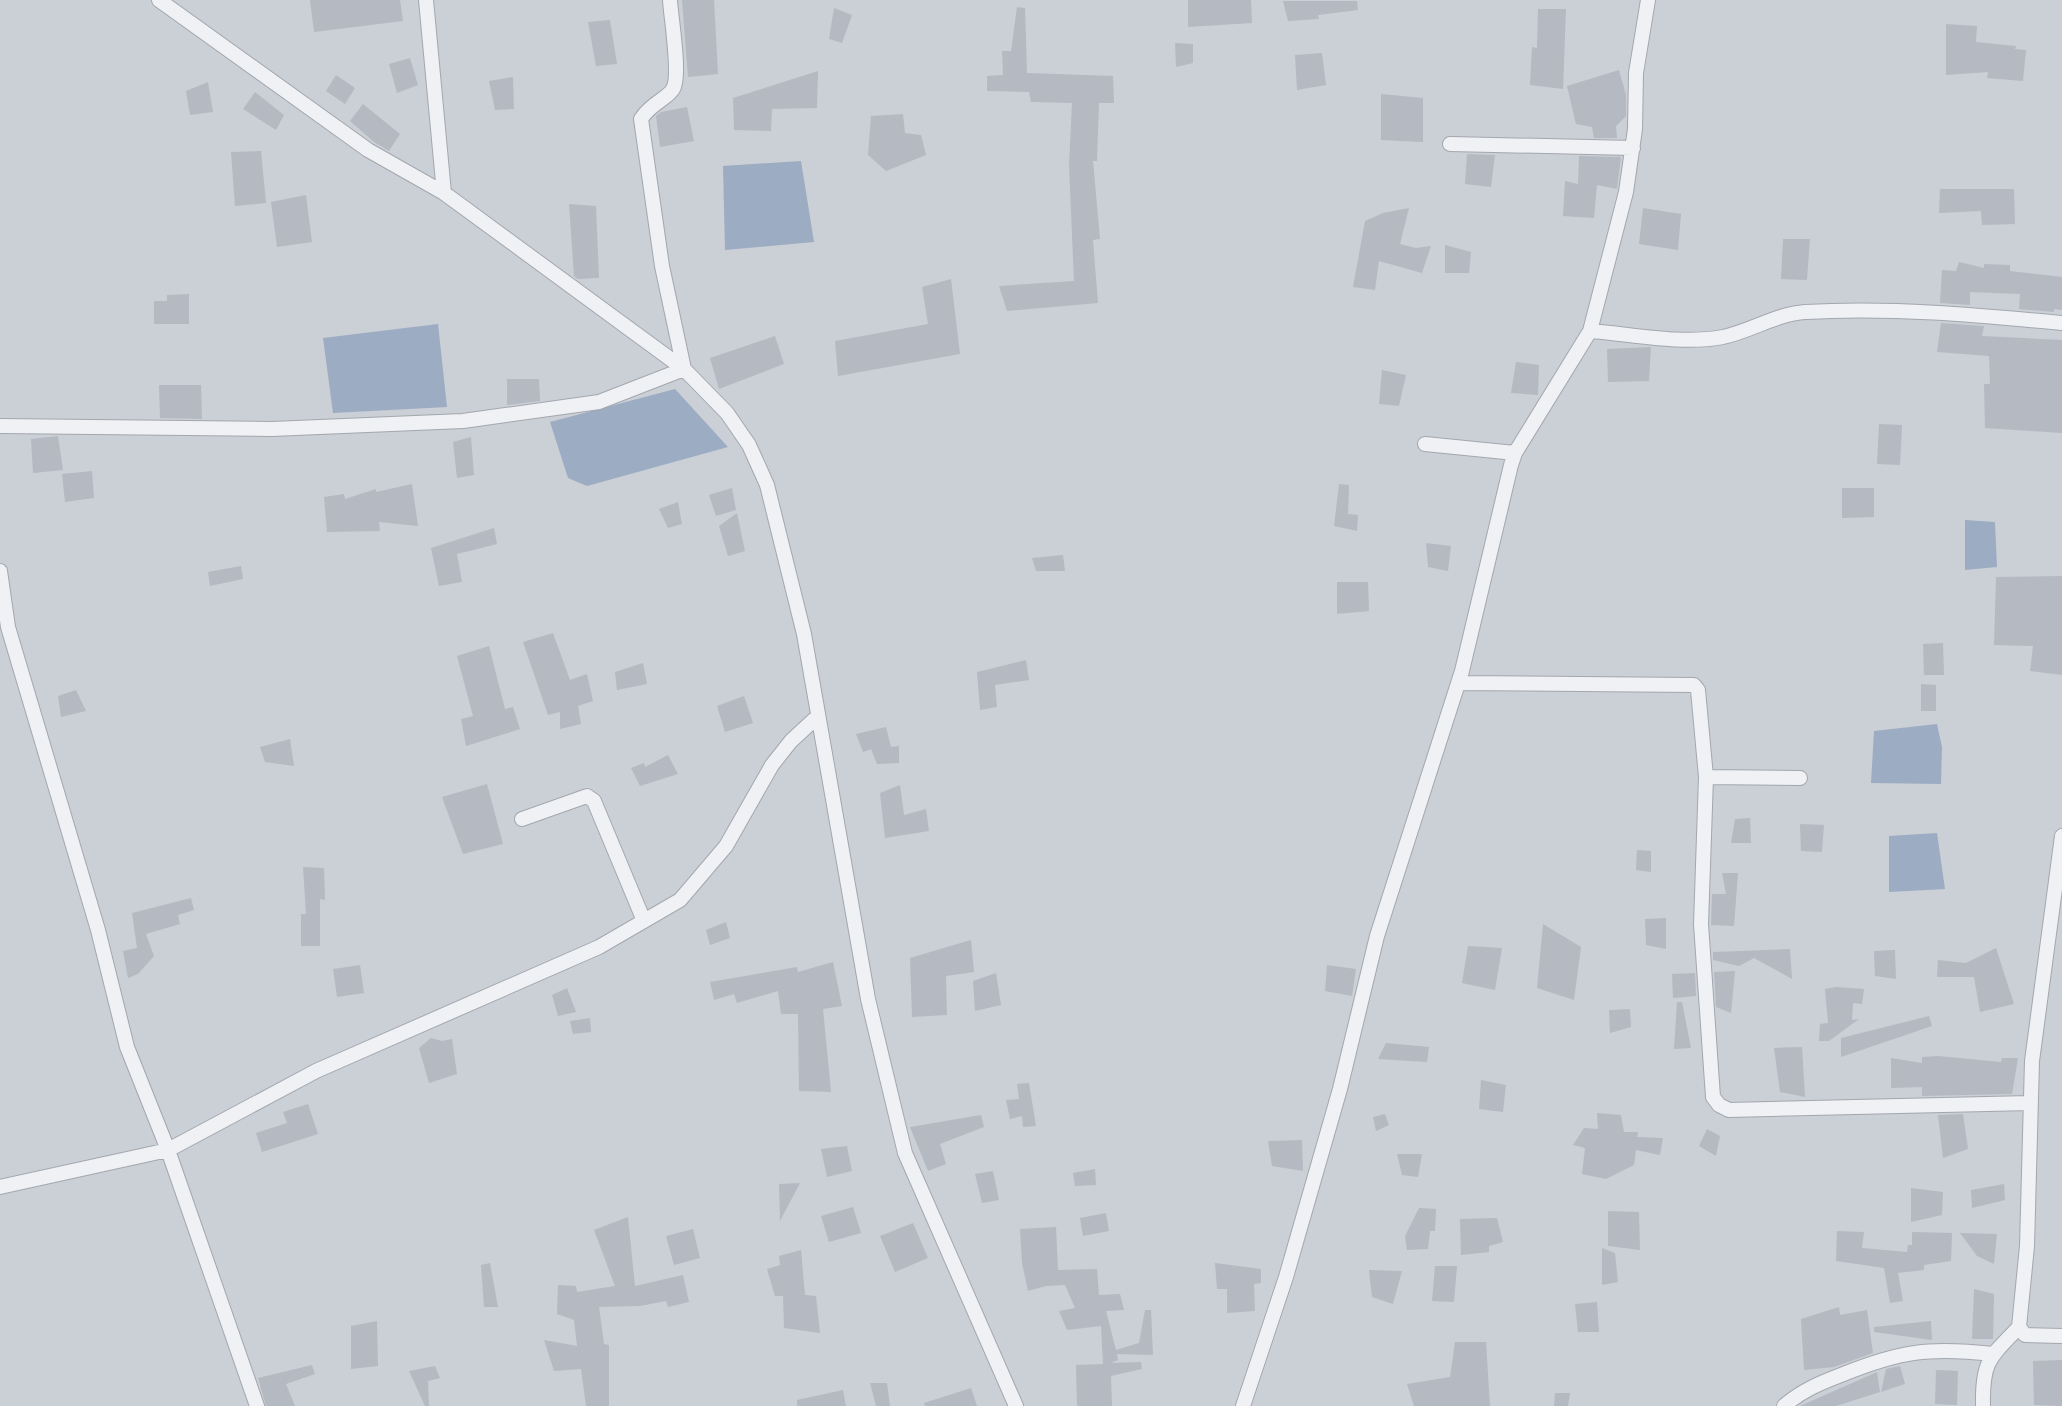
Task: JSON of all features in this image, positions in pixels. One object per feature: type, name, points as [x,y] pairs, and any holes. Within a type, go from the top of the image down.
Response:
[{"type":"street","points":[[159,0],[368,150],[444,194],[684,369],[727,412],[749,445],[766,485],[804,634],[867,999],[905,1153],[1016,1406]]},
{"type":"street","points":[[426,0],[444,194]]},
{"type":"street","points":[[670,0],[676,83],[668,96],[649,106],[640,118],[662,266],[684,369]]},
{"type":"street","points":[[1243,1406],[1286,1277],[1340,1089],[1377,936],[1458,683],[1515,453],[1590,331],[1626,192],[1633,148],[1636,73],[1648,0]]},
{"type":"street","points":[[1450,144],[1633,148]]},
{"type":"street","points":[[1590,331],[1701,340],[1726,336],[1801,312],[1974,314],[2062,323]]},
{"type":"street","points":[[0,426],[272,429],[463,421],[599,402],[684,369]]},
{"type":"street","points":[[1425,444],[1515,453]]},
{"type":"street","points":[[0,571],[8,626],[98,930],[127,1047],[168,1150],[257,1406]]},
{"type":"street","points":[[1458,683],[1694,685],[1698,690],[1706,777],[1701,924],[1713,1097],[1719,1105],[1729,1110],[2031,1103]]},
{"type":"street","points":[[0,1187],[168,1150],[316,1071],[599,947],[680,900],[741,823],[755,791],[772,765],[791,741],[817,717]]},
{"type":"street","points":[[1706,777],[1800,778]]},
{"type":"street","points":[[522,820],[587,796],[594,801],[643,921]]},
{"type":"street","points":[[1983,1406],[1984,1367],[2019,1327],[2027,1246],[2037,1011],[2062,836]]},
{"type":"street","points":[[2019,1327],[2025,1335],[2062,1336]]},
{"type":"street","points":[[1784,1406],[1813,1386],[1856,1367],[1903,1353],[1948,1349],[1993,1354]]},
{"type":"shaded area","points":[[0,0],[2062,0],[2062,1406],[0,1406]]},
{"type":"water","points":[[801,161],[814,242],[725,250],[723,166]]},
{"type":"water","points":[[438,324],[447,407],[333,413],[323,338]]},
{"type":"water","points":[[675,389],[728,447],[587,486],[568,478],[550,422]]},
{"type":"water","points":[[1965,520],[1995,522],[1997,567],[1965,570]]},
{"type":"water","points":[[1937,724],[1942,747],[1941,784],[1871,783],[1874,731]]},
{"type":"water","points":[[1937,833],[1945,889],[1889,892],[1889,836]]},
{"type":"building","points":[[310,0],[400,0],[403,21],[314,32]]},
{"type":"building","points":[[682,0],[714,0],[718,74],[688,77]]},
{"type":"building","points":[[1188,0],[1251,0],[1252,23],[1188,27]]},
{"type":"building","points":[[1283,1],[1357,1],[1358,10],[1318,15],[1319,19],[1288,21]]},
{"type":"building","points":[[1017,7],[1025,8],[1027,73],[1113,76],[1114,103],[1099,103],[1097,161],[1093,161],[1100,239],[1093,240],[1098,303],[1007,311],[999,286],[1074,281],[1069,165],[1072,103],[1031,102],[1029,92],[987,91],[987,76],[1003,75],[1002,51],[1011,51]]},
{"type":"building","points":[[834,8],[852,15],[842,43],[829,39]]},
{"type":"building","points":[[1538,9],[1566,9],[1563,89],[1530,85],[1532,47],[1537,48]]},
{"type":"building","points":[[610,20],[617,64],[596,66],[588,22]]},
{"type":"building","points":[[1946,24],[1977,26],[1976,42],[2016,46],[2015,49],[2026,50],[2023,81],[1987,78],[1988,72],[1946,75]]},
{"type":"building","points":[[1175,43],[1193,44],[1193,63],[1176,67]]},
{"type":"building","points":[[1322,53],[1326,85],[1297,90],[1295,55]]},
{"type":"building","points":[[410,58],[418,85],[397,93],[389,64]]},
{"type":"building","points":[[1619,70],[1626,95],[1626,116],[1616,126],[1617,138],[1594,138],[1592,127],[1576,124],[1567,86]]},
{"type":"building","points":[[818,71],[817,108],[772,109],[771,131],[734,130],[733,98]]},
{"type":"building","points":[[336,75],[355,88],[345,104],[326,91]]},
{"type":"building","points":[[513,77],[514,109],[495,110],[489,81]]},
{"type":"building","points":[[208,82],[213,112],[190,115],[186,91]]},
{"type":"building","points":[[255,92],[284,115],[276,130],[243,109]]},
{"type":"building","points":[[1381,94],[1423,98],[1423,142],[1381,140]]},
{"type":"building","points":[[363,104],[400,134],[389,151],[350,121]]},
{"type":"building","points":[[687,107],[694,141],[660,147],[656,116],[661,112]]},
{"type":"building","points":[[903,114],[905,133],[921,135],[926,155],[886,171],[868,155],[871,116]]},
{"type":"building","points":[[261,151],[266,203],[235,206],[231,152]]},
{"type":"building","points":[[1467,154],[1495,155],[1491,187],[1465,184]]},
{"type":"building","points":[[1579,156],[1621,157],[1617,189],[1597,185],[1594,218],[1563,216],[1565,181],[1578,184]]},
{"type":"building","points":[[1940,189],[2014,189],[2015,224],[1982,225],[1981,211],[1939,213]]},
{"type":"building","points":[[306,195],[312,242],[277,247],[271,202]]},
{"type":"building","points":[[569,204],[596,206],[599,278],[578,279],[574,276]]},
{"type":"building","points":[[1409,208],[1400,244],[1416,248],[1431,246],[1422,273],[1379,261],[1375,290],[1353,287],[1365,221],[1383,213]]},
{"type":"building","points":[[1643,208],[1681,214],[1678,250],[1639,244]]},
{"type":"building","points":[[1783,239],[1810,239],[1807,280],[1781,279]]},
{"type":"building","points":[[1445,245],[1471,252],[1469,273],[1445,273]]},
{"type":"building","points":[[1959,262],[1984,268],[1984,264],[2010,265],[2010,271],[2062,277],[2062,310],[2054,309],[2054,312],[2019,309],[2020,294],[1970,292],[1970,305],[1940,303],[1942,270],[1956,271]]},
{"type":"building","points":[[951,279],[960,354],[838,376],[835,341],[928,324],[922,287]]},
{"type":"building","points":[[189,294],[189,324],[154,324],[154,301],[167,301],[167,295]]},
{"type":"building","points":[[1941,323],[1984,326],[1982,336],[2062,340],[2062,433],[1985,428],[1984,384],[1990,384],[1989,356],[1937,352]]},
{"type":"building","points":[[775,336],[784,364],[719,389],[710,358]]},
{"type":"building","points":[[1651,347],[1649,381],[1608,382],[1607,349]]},
{"type":"building","points":[[1516,362],[1539,365],[1538,395],[1511,393]]},
{"type":"building","points":[[1382,370],[1406,375],[1399,406],[1379,404]]},
{"type":"building","points":[[507,379],[539,379],[540,401],[507,405]]},
{"type":"building","points":[[159,385],[201,385],[202,419],[160,418]]},
{"type":"building","points":[[1879,424],[1902,425],[1900,465],[1877,464]]},
{"type":"building","points":[[58,436],[63,470],[33,473],[31,439]]},
{"type":"building","points":[[471,437],[474,475],[457,478],[453,442]]},
{"type":"building","points":[[92,471],[94,498],[65,502],[62,474]]},
{"type":"building","points":[[412,484],[418,526],[379,522],[380,531],[327,532],[324,497],[344,494],[345,499],[376,489],[376,492]]},
{"type":"building","points":[[1339,484],[1349,485],[1348,514],[1358,515],[1357,531],[1334,526]]},
{"type":"building","points":[[732,488],[736,510],[716,516],[709,495]]},
{"type":"building","points":[[1842,488],[1874,488],[1874,517],[1842,518]]},
{"type":"building","points":[[678,502],[682,524],[668,528],[659,509]]},
{"type":"building","points":[[737,513],[745,551],[728,556],[719,526]]},
{"type":"building","points":[[494,528],[497,544],[457,554],[462,582],[439,586],[431,548]]},
{"type":"building","points":[[1426,543],[1451,546],[1448,571],[1428,567]]},
{"type":"building","points":[[1063,555],[1065,571],[1036,571],[1032,558]]},
{"type":"building","points":[[241,566],[243,579],[210,586],[208,572]]},
{"type":"building","points":[[2062,576],[2062,675],[2030,671],[2033,646],[1994,645],[1996,577]]},
{"type":"building","points":[[1337,582],[1368,582],[1369,611],[1337,614]]},
{"type":"building","points":[[553,633],[570,680],[587,674],[593,701],[578,706],[581,724],[560,729],[560,712],[548,715],[523,642]]},
{"type":"building","points":[[1943,643],[1944,675],[1924,675],[1923,644]]},
{"type":"building","points":[[489,646],[505,709],[513,707],[520,729],[466,746],[461,719],[473,716],[457,656]]},
{"type":"building","points":[[1026,660],[1029,680],[995,685],[997,707],[980,710],[977,672]]},
{"type":"building","points":[[643,663],[647,684],[617,690],[615,672]]},
{"type":"building","points":[[1921,684],[1936,685],[1936,711],[1921,711]]},
{"type":"building","points":[[76,690],[86,711],[61,717],[58,696]]},
{"type":"building","points":[[744,696],[753,723],[725,732],[717,706]]},
{"type":"building","points":[[886,727],[891,747],[899,746],[899,763],[877,764],[871,749],[863,752],[856,734]]},
{"type":"building","points":[[290,739],[294,766],[265,762],[260,747]]},
{"type":"building","points":[[668,755],[678,774],[640,786],[631,768],[644,763],[645,767]]},
{"type":"building","points":[[487,784],[503,844],[463,854],[442,797]]},
{"type":"building","points":[[900,785],[904,815],[926,809],[929,831],[885,838],[880,793]]},
{"type":"building","points":[[1750,818],[1751,843],[1731,843],[1735,819]]},
{"type":"building","points":[[1800,824],[1824,825],[1822,852],[1801,851]]},
{"type":"building","points":[[1637,850],[1651,851],[1651,872],[1636,870]]},
{"type":"building","points":[[303,867],[324,868],[325,900],[320,899],[320,946],[301,946],[301,914],[306,914]]},
{"type":"building","points":[[1722,873],[1738,873],[1734,926],[1711,925],[1712,894],[1726,894]]},
{"type":"building","points":[[191,898],[194,910],[178,915],[180,924],[146,934],[154,956],[138,974],[128,978],[123,951],[137,948],[132,913]]},
{"type":"building","points":[[1666,918],[1666,949],[1646,945],[1645,919]]},
{"type":"building","points":[[726,922],[730,938],[710,945],[706,930]]},
{"type":"building","points":[[1543,924],[1581,947],[1574,1000],[1537,988]]},
{"type":"building","points":[[971,940],[974,972],[946,976],[947,1015],[912,1017],[910,958]]},
{"type":"building","points":[[1468,946],[1502,948],[1495,990],[1462,983]]},
{"type":"building","points":[[1996,948],[2014,1004],[1980,1012],[1974,977],[1937,977],[1938,960],[1966,963]]},
{"type":"building","points":[[1790,949],[1792,979],[1754,958],[1739,966],[1713,960],[1713,952]]},
{"type":"building","points":[[1895,950],[1896,979],[1875,976],[1874,951]]},
{"type":"building","points":[[833,962],[842,1006],[823,1009],[831,1092],[799,1091],[798,1014],[781,1014],[778,991],[737,1003],[734,994],[714,1000],[710,982],[797,967],[798,972]]},
{"type":"building","points":[[360,965],[364,993],[337,997],[333,969]]},
{"type":"building","points":[[1327,965],[1356,969],[1352,996],[1325,991]]},
{"type":"building","points":[[1735,971],[1731,1013],[1716,1007],[1714,972]]},
{"type":"building","points":[[996,973],[1001,1005],[975,1011],[973,981]]},
{"type":"building","points":[[1695,973],[1696,996],[1673,998],[1672,974]]},
{"type":"building","points":[[567,988],[576,1012],[558,1016],[552,995]]},
{"type":"building","points":[[1825,989],[1864,989],[1862,1004],[1853,1003],[1852,1020],[1859,1019],[1829,1041],[1819,1041],[1820,1024],[1828,1023]]},
{"type":"building","points":[[1677,1002],[1682,1002],[1691,1048],[1674,1049]]},
{"type":"building","points":[[1630,1009],[1631,1027],[1610,1033],[1609,1010]]},
{"type":"building","points":[[1929,1016],[1932,1026],[1841,1057],[1841,1038]]},
{"type":"building","points":[[590,1018],[591,1032],[573,1034],[570,1021]]},
{"type":"building","points":[[431,1038],[442,1041],[452,1039],[457,1074],[429,1083],[419,1048]]},
{"type":"building","points":[[1386,1043],[1429,1047],[1427,1062],[1378,1059]]},
{"type":"building","points":[[1802,1047],[1805,1097],[1780,1092],[1774,1048]]},
{"type":"building","points":[[1922,1057],[2001,1062],[2002,1058],[2018,1058],[2012,1094],[1922,1096],[1922,1087],[1891,1088],[1891,1058],[1922,1063]]},
{"type":"building","points":[[1481,1080],[1506,1085],[1503,1112],[1479,1109]]},
{"type":"building","points":[[1029,1083],[1036,1126],[1023,1127],[1022,1116],[1010,1119],[1006,1100],[1019,1099],[1017,1084]]},
{"type":"building","points":[[308,1104],[318,1134],[262,1152],[256,1133],[287,1123],[283,1112]]},
{"type":"building","points":[[1597,1113],[1621,1115],[1624,1132],[1638,1132],[1637,1137],[1663,1138],[1660,1155],[1636,1150],[1634,1165],[1606,1179],[1582,1174],[1585,1148],[1573,1145],[1584,1128],[1598,1129]]},
{"type":"building","points":[[1385,1114],[1389,1125],[1376,1131],[1373,1117]]},
{"type":"building","points":[[1963,1114],[1968,1149],[1943,1158],[1938,1115]]},
{"type":"building","points":[[981,1115],[984,1127],[940,1144],[946,1164],[928,1171],[910,1127]]},
{"type":"building","points":[[1707,1129],[1720,1136],[1716,1156],[1699,1146]]},
{"type":"building","points":[[1302,1140],[1303,1171],[1272,1166],[1268,1141]]},
{"type":"building","points":[[847,1146],[852,1171],[827,1177],[821,1149]]},
{"type":"building","points":[[1397,1154],[1422,1154],[1418,1177],[1402,1175]]},
{"type":"building","points":[[1095,1169],[1096,1185],[1075,1186],[1073,1173]]},
{"type":"building","points":[[993,1171],[999,1200],[982,1203],[975,1174]]},
{"type":"building","points":[[800,1183],[780,1221],[779,1184]]},
{"type":"building","points":[[2004,1184],[2005,1200],[1972,1208],[1971,1190]]},
{"type":"building","points":[[1911,1188],[1943,1192],[1942,1215],[1911,1222]]},
{"type":"building","points":[[853,1207],[861,1233],[829,1242],[821,1216]]},
{"type":"building","points":[[1419,1208],[1436,1209],[1435,1231],[1430,1231],[1428,1249],[1407,1250],[1405,1236]]},
{"type":"building","points":[[1608,1211],[1639,1212],[1640,1250],[1608,1246]]},
{"type":"building","points":[[1106,1213],[1109,1231],[1083,1236],[1080,1218]]},
{"type":"building","points":[[628,1217],[635,1286],[683,1275],[689,1302],[668,1307],[666,1301],[640,1306],[599,1307],[604,1344],[609,1345],[609,1406],[586,1406],[581,1369],[554,1371],[544,1340],[577,1346],[574,1320],[557,1314],[558,1285],[576,1286],[577,1292],[615,1286],[594,1230]]},
{"type":"building","points":[[1497,1218],[1503,1242],[1489,1246],[1489,1252],[1461,1255],[1460,1219]]},
{"type":"building","points":[[913,1223],[928,1258],[895,1272],[880,1236]]},
{"type":"building","points":[[1056,1227],[1058,1270],[1097,1269],[1099,1295],[1120,1294],[1124,1310],[1106,1311],[1116,1350],[1139,1343],[1145,1310],[1151,1310],[1153,1355],[1117,1354],[1118,1360],[1111,1363],[1141,1362],[1142,1369],[1111,1376],[1112,1406],[1077,1406],[1076,1365],[1103,1364],[1101,1326],[1067,1330],[1059,1311],[1075,1308],[1065,1285],[1028,1291],[1022,1263],[1020,1229]]},
{"type":"building","points":[[693,1229],[700,1258],[674,1265],[666,1236]]},
{"type":"building","points":[[1837,1231],[1864,1232],[1862,1248],[1907,1252],[1908,1245],[1912,1245],[1912,1232],[1952,1233],[1951,1261],[1924,1265],[1924,1270],[1898,1273],[1903,1301],[1890,1303],[1884,1268],[1836,1261]]},
{"type":"building","points":[[1960,1233],[1997,1234],[1994,1264],[1977,1256]]},
{"type":"building","points":[[1602,1248],[1615,1253],[1618,1282],[1602,1285]]},
{"type":"building","points":[[801,1250],[805,1295],[816,1296],[820,1333],[784,1328],[783,1296],[775,1296],[767,1269],[780,1265],[779,1256]]},
{"type":"building","points":[[490,1263],[498,1307],[484,1307],[481,1265]]},
{"type":"building","points":[[1215,1263],[1261,1269],[1261,1283],[1254,1284],[1255,1311],[1227,1313],[1227,1289],[1217,1289]]},
{"type":"building","points":[[1435,1266],[1457,1266],[1454,1302],[1432,1301]]},
{"type":"building","points":[[1369,1270],[1402,1271],[1393,1304],[1372,1297]]},
{"type":"building","points":[[1974,1289],[1994,1294],[1993,1339],[1972,1339]]},
{"type":"building","points":[[1597,1302],[1599,1332],[1578,1332],[1575,1304]]},
{"type":"building","points":[[1839,1307],[1840,1315],[1867,1310],[1873,1353],[1834,1367],[1804,1370],[1801,1319]]},
{"type":"building","points":[[377,1321],[378,1366],[351,1369],[351,1326]]},
{"type":"building","points":[[1931,1321],[1932,1340],[1874,1332],[1874,1327]]},
{"type":"building","points":[[1455,1342],[1486,1342],[1490,1406],[1414,1406],[1407,1384],[1450,1377]]},
{"type":"building","points":[[2062,1360],[2062,1406],[2034,1405],[2033,1361]]},
{"type":"building","points":[[312,1365],[315,1374],[286,1384],[295,1406],[266,1406],[258,1378]]},
{"type":"building","points":[[435,1366],[440,1378],[428,1381],[429,1406],[425,1406],[409,1371]]},
{"type":"building","points":[[1900,1366],[1905,1384],[1881,1392],[1886,1369]]},
{"type":"building","points":[[1936,1370],[1958,1371],[1957,1405],[1935,1404]]},
{"type":"building","points":[[1877,1372],[1880,1392],[1836,1406],[1800,1406]]},
{"type":"building","points":[[870,1383],[887,1383],[890,1406],[876,1406]]},
{"type":"building","points":[[971,1388],[977,1406],[925,1406],[924,1403]]},
{"type":"building","points":[[843,1390],[846,1406],[797,1406],[797,1400]]},
{"type":"building","points":[[1555,1393],[1570,1393],[1568,1406],[1554,1406]]}]
